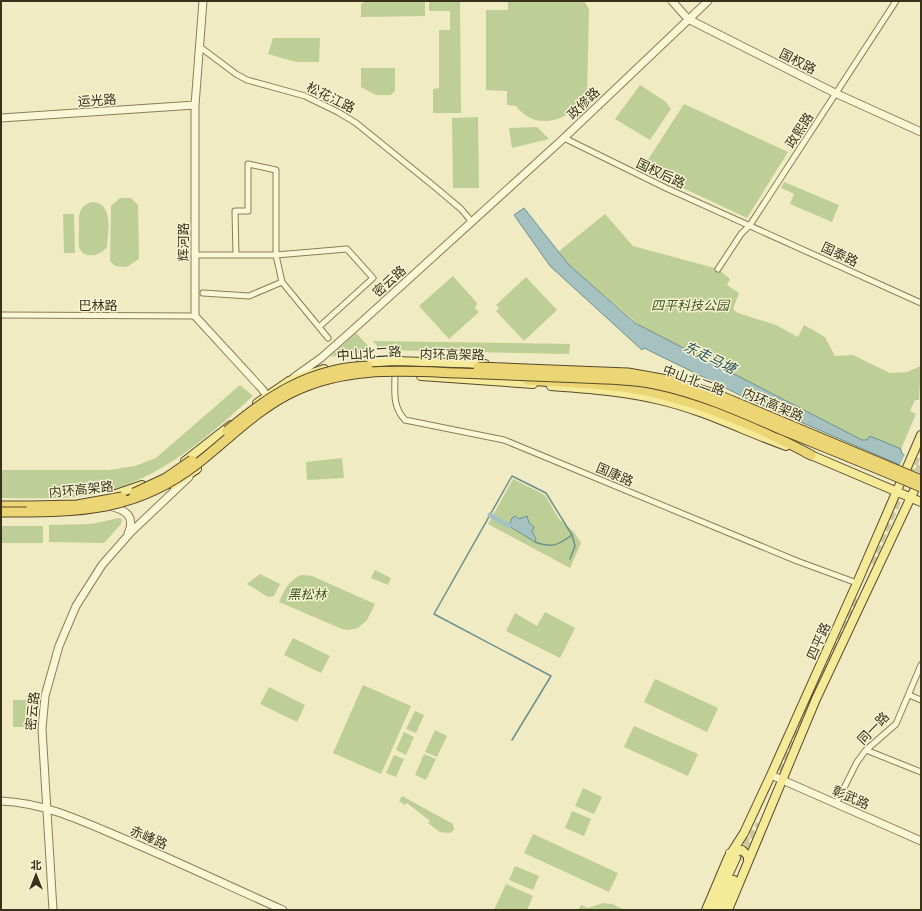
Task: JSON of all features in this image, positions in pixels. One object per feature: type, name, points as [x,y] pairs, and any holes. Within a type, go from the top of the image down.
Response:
[{"type":"highway","name":"内环高架路","points":[[1,506],[77,505],[111,499],[136,492],[166,478],[194,460],[256,407],[282,390],[321,374],[365,366],[612,372],[652,377],[695,387],[723,397],[919,486]]},
{"type":"highway","name":"内环高架路","points":[[1,512],[87,510],[111,506],[153,492],[184,474],[262,411],[281,398],[313,383],[361,372],[442,372],[600,378],[655,384],[724,405],[919,486]]},
{"type":"highway","points":[[442,372],[604,385],[645,391],[684,400],[737,420],[786,441],[811,455]]},
{"type":"main road","name":"中山北二路","points":[[1,503],[86,501],[136,488],[170,471],[190,458],[267,395],[289,381],[322,369],[364,362],[395,361],[562,366],[631,373],[664,381],[706,396],[902,481],[919,486]]},
{"type":"main road","name":"中山北二路","points":[[1,512],[88,510],[113,507],[131,502],[169,487],[198,468],[248,424],[274,406],[301,391],[335,379],[362,374],[395,374],[497,381],[629,393],[686,407],[811,455],[921,502]]},
{"type":"main road","name":"四平路","points":[[728,910],[744,833],[771,776],[921,436]]},
{"type":"main road","name":"四平路","points":[[706,910],[739,858],[782,781],[816,699],[910,497],[919,486],[921,476]]},
{"type":"main road","points":[[712,910],[739,858]]},
{"type":"main road","points":[[720,910],[739,858]]},
{"type":"street","points":[[200,47],[203,1]]},
{"type":"street","name":"国权路","points":[[672,1],[688,19],[836,93],[921,132]]},
{"type":"street","name":"政修路","points":[[472,222],[564,138],[708,1]]},
{"type":"street","name":"政熙路","points":[[718,269],[741,234],[750,225],[896,1]]},
{"type":"street","name":"辉河路","points":[[195,316],[195,105],[200,47]]},
{"type":"street","name":"松花江路","points":[[200,47],[236,74],[247,80],[304,96],[341,113],[356,123],[435,187],[461,209],[472,222]]},
{"type":"street","name":"运光路","points":[[1,118],[195,105]]},
{"type":"street","name":"国权后路","points":[[564,138],[666,188],[750,225]]},
{"type":"street","points":[[236,255],[235,211],[248,211],[248,164],[276,170],[276,255],[282,282],[328,338]]},
{"type":"street","name":"密云路","points":[[289,381],[321,358],[472,222]]},
{"type":"street","name":"国泰路","points":[[750,225],[921,303]]},
{"type":"street","points":[[195,255],[276,255],[347,249],[373,278],[319,327]]},
{"type":"street","points":[[203,293],[249,296],[282,282]]},
{"type":"street","name":"巴林路","points":[[1,315],[195,316]]},
{"type":"street","points":[[195,316],[267,395],[274,406]]},
{"type":"street","points":[[321,358],[318,365],[322,369]]},
{"type":"street","name":"国康路","points":[[395,374],[395,402],[399,414],[405,420],[504,440],[797,561],[857,583]]},
{"type":"street","name":"密云路","points":[[53,910],[42,729],[45,696],[53,663],[64,630],[81,597],[102,565],[126,536],[198,468]]},
{"type":"street","points":[[113,507],[122,509],[129,516],[130,524],[126,536]]},
{"type":"street","name":"同一路","points":[[836,804],[857,762],[866,750],[896,724],[921,665]]},
{"type":"street","points":[[909,695],[921,700]]},
{"type":"street","points":[[866,750],[921,772]]},
{"type":"street","name":"彰武路","points":[[771,776],[921,841]]},
{"type":"street","name":"赤峰路","points":[[1,801],[46,808],[64,813],[283,910]]},
{"type":"green space","points":[[367,1],[425,1],[425,16],[361,17],[361,4]]},
{"type":"green space","points":[[429,1],[460,1],[461,113],[433,113],[433,89],[439,88],[439,30],[450,30],[450,11],[429,11]]},
{"type":"green space","points":[[508,1],[584,1],[589,9],[587,96],[572,111],[563,117],[543,121],[533,119],[524,114],[516,106],[507,105],[507,91],[486,90],[486,10],[508,10]]},
{"type":"green space","points":[[273,38],[320,38],[319,62],[296,62],[268,54]]},
{"type":"green space","points":[[361,68],[395,68],[395,91],[391,95],[376,95],[361,87]]},
{"type":"green space","points":[[640,85],[666,102],[671,109],[650,140],[615,119]]},
{"type":"green space","points":[[684,104],[788,152],[747,218],[642,169]]},
{"type":"green space","points":[[478,117],[479,188],[453,188],[452,118]]},
{"type":"green space","points":[[537,127],[549,139],[512,148],[509,128]]},
{"type":"green space","points":[[784,182],[839,205],[832,222],[790,204],[794,194],[781,188]]},
{"type":"green space","points":[[120,198],[131,198],[138,205],[139,259],[127,267],[115,266],[110,261],[111,206]]},
{"type":"green space","points":[[92,202],[104,207],[107,212],[107,247],[101,253],[88,255],[84,254],[79,247],[79,221],[81,209]]},
{"type":"green space","points":[[63,214],[74,214],[75,253],[64,253]]},
{"type":"green space","name":"四平科技公园","points":[[605,214],[633,246],[718,269],[730,279],[727,285],[739,293],[733,309],[738,313],[776,325],[798,337],[804,325],[825,337],[835,356],[853,355],[890,373],[907,372],[921,366],[919,400],[915,400],[910,411],[916,414],[901,449],[870,436],[867,440],[862,440],[640,326],[569,265],[558,252]]},
{"type":"green space","points":[[453,276],[477,303],[475,308],[479,312],[449,339],[419,306]]},
{"type":"green space","points":[[526,277],[557,310],[524,341],[496,311],[499,308],[496,305]]},
{"type":"green space","points":[[356,333],[374,352],[352,353],[330,357]]},
{"type":"green space","points":[[373,341],[570,344],[569,354],[380,350]]},
{"type":"green space","points":[[240,385],[253,396],[193,447],[151,474],[128,484],[103,492],[77,497],[1,498],[1,470],[109,470],[135,466],[156,458]]},
{"type":"green space","points":[[342,458],[344,478],[307,480],[306,462]]},
{"type":"green space","points":[[513,479],[545,495],[559,519],[574,532],[581,543],[570,568],[488,524]]},
{"type":"green space","points":[[119,518],[122,519],[121,524],[104,543],[49,542],[49,525],[91,524]]},
{"type":"green space","points":[[1,526],[43,526],[43,543],[1,543]]},
{"type":"green space","points":[[375,570],[391,578],[388,585],[371,578]]},
{"type":"green space","points":[[260,574],[280,584],[274,596],[268,597],[247,584]]},
{"type":"green space","name":"黑松林","points":[[301,575],[312,576],[375,604],[367,620],[358,628],[349,630],[342,629],[279,602],[285,589],[290,583]]},
{"type":"green space","points":[[545,612],[575,628],[560,658],[506,631],[515,613],[537,626]]},
{"type":"green space","points":[[293,638],[330,656],[321,673],[284,655]]},
{"type":"green space","points":[[655,679],[718,708],[707,732],[644,702]]},
{"type":"green space","points":[[363,685],[411,706],[381,774],[333,753]]},
{"type":"green space","points":[[269,687],[305,705],[297,722],[260,704]]},
{"type":"green space","points":[[13,700],[32,700],[32,727],[13,727]]},
{"type":"green space","points":[[415,711],[424,715],[416,733],[406,729]]},
{"type":"green space","points":[[634,726],[698,754],[688,776],[624,747]]},
{"type":"green space","points":[[435,730],[447,736],[437,757],[425,752]]},
{"type":"green space","points":[[404,732],[414,737],[406,755],[396,750]]},
{"type":"green space","points":[[424,754],[436,759],[426,780],[415,775]]},
{"type":"green space","points":[[394,755],[404,759],[396,777],[386,773]]},
{"type":"green space","points":[[583,788],[602,797],[594,814],[575,806]]},
{"type":"green space","points":[[402,796],[453,824],[454,830],[450,833],[440,832],[428,823],[430,821],[407,803],[405,805],[399,801]]},
{"type":"green space","points":[[572,811],[591,819],[584,836],[565,828]]},
{"type":"green space","points":[[533,834],[618,873],[609,892],[524,853]]},
{"type":"green space","points":[[515,866],[539,876],[533,890],[509,880]]},
{"type":"green space","points":[[506,884],[533,896],[527,910],[494,910]]},
{"type":"green space","points":[[603,903],[612,904],[625,910],[578,910],[581,905],[588,908]]},
{"type":"water","name":"东走马塘","points":[[524,208],[569,265],[635,323],[862,440],[867,440],[870,436],[901,449],[902,454],[921,463],[921,474],[752,401],[644,348],[642,350],[550,266],[514,215]]},
{"type":"water","points":[[515,516],[519,519],[527,516],[529,523],[534,527],[532,531],[536,539],[535,542],[509,526],[512,518]]},
{"type":"pier","points":[[905,454],[921,460],[921,476],[899,467]]},
{"type":"waterway","points":[[512,740],[551,676],[434,614],[512,476],[546,493],[572,535],[575,546],[570,559]]},
{"type":"waterway","points":[[490,515],[509,526]]},
{"type":"waterway","points":[[535,542],[546,545],[554,545],[562,542],[572,535]]},
{"type":"tunnel","points":[[870,563],[921,447]]},
{"type":"tunnel","points":[[913,483],[921,466]]},
{"type":"tunnel","points":[[773,781],[856,596]]},
{"type":"tunnel","points":[[743,861],[760,824]]},
{"type":"tunnel","points":[[738,855],[750,829]]}]
